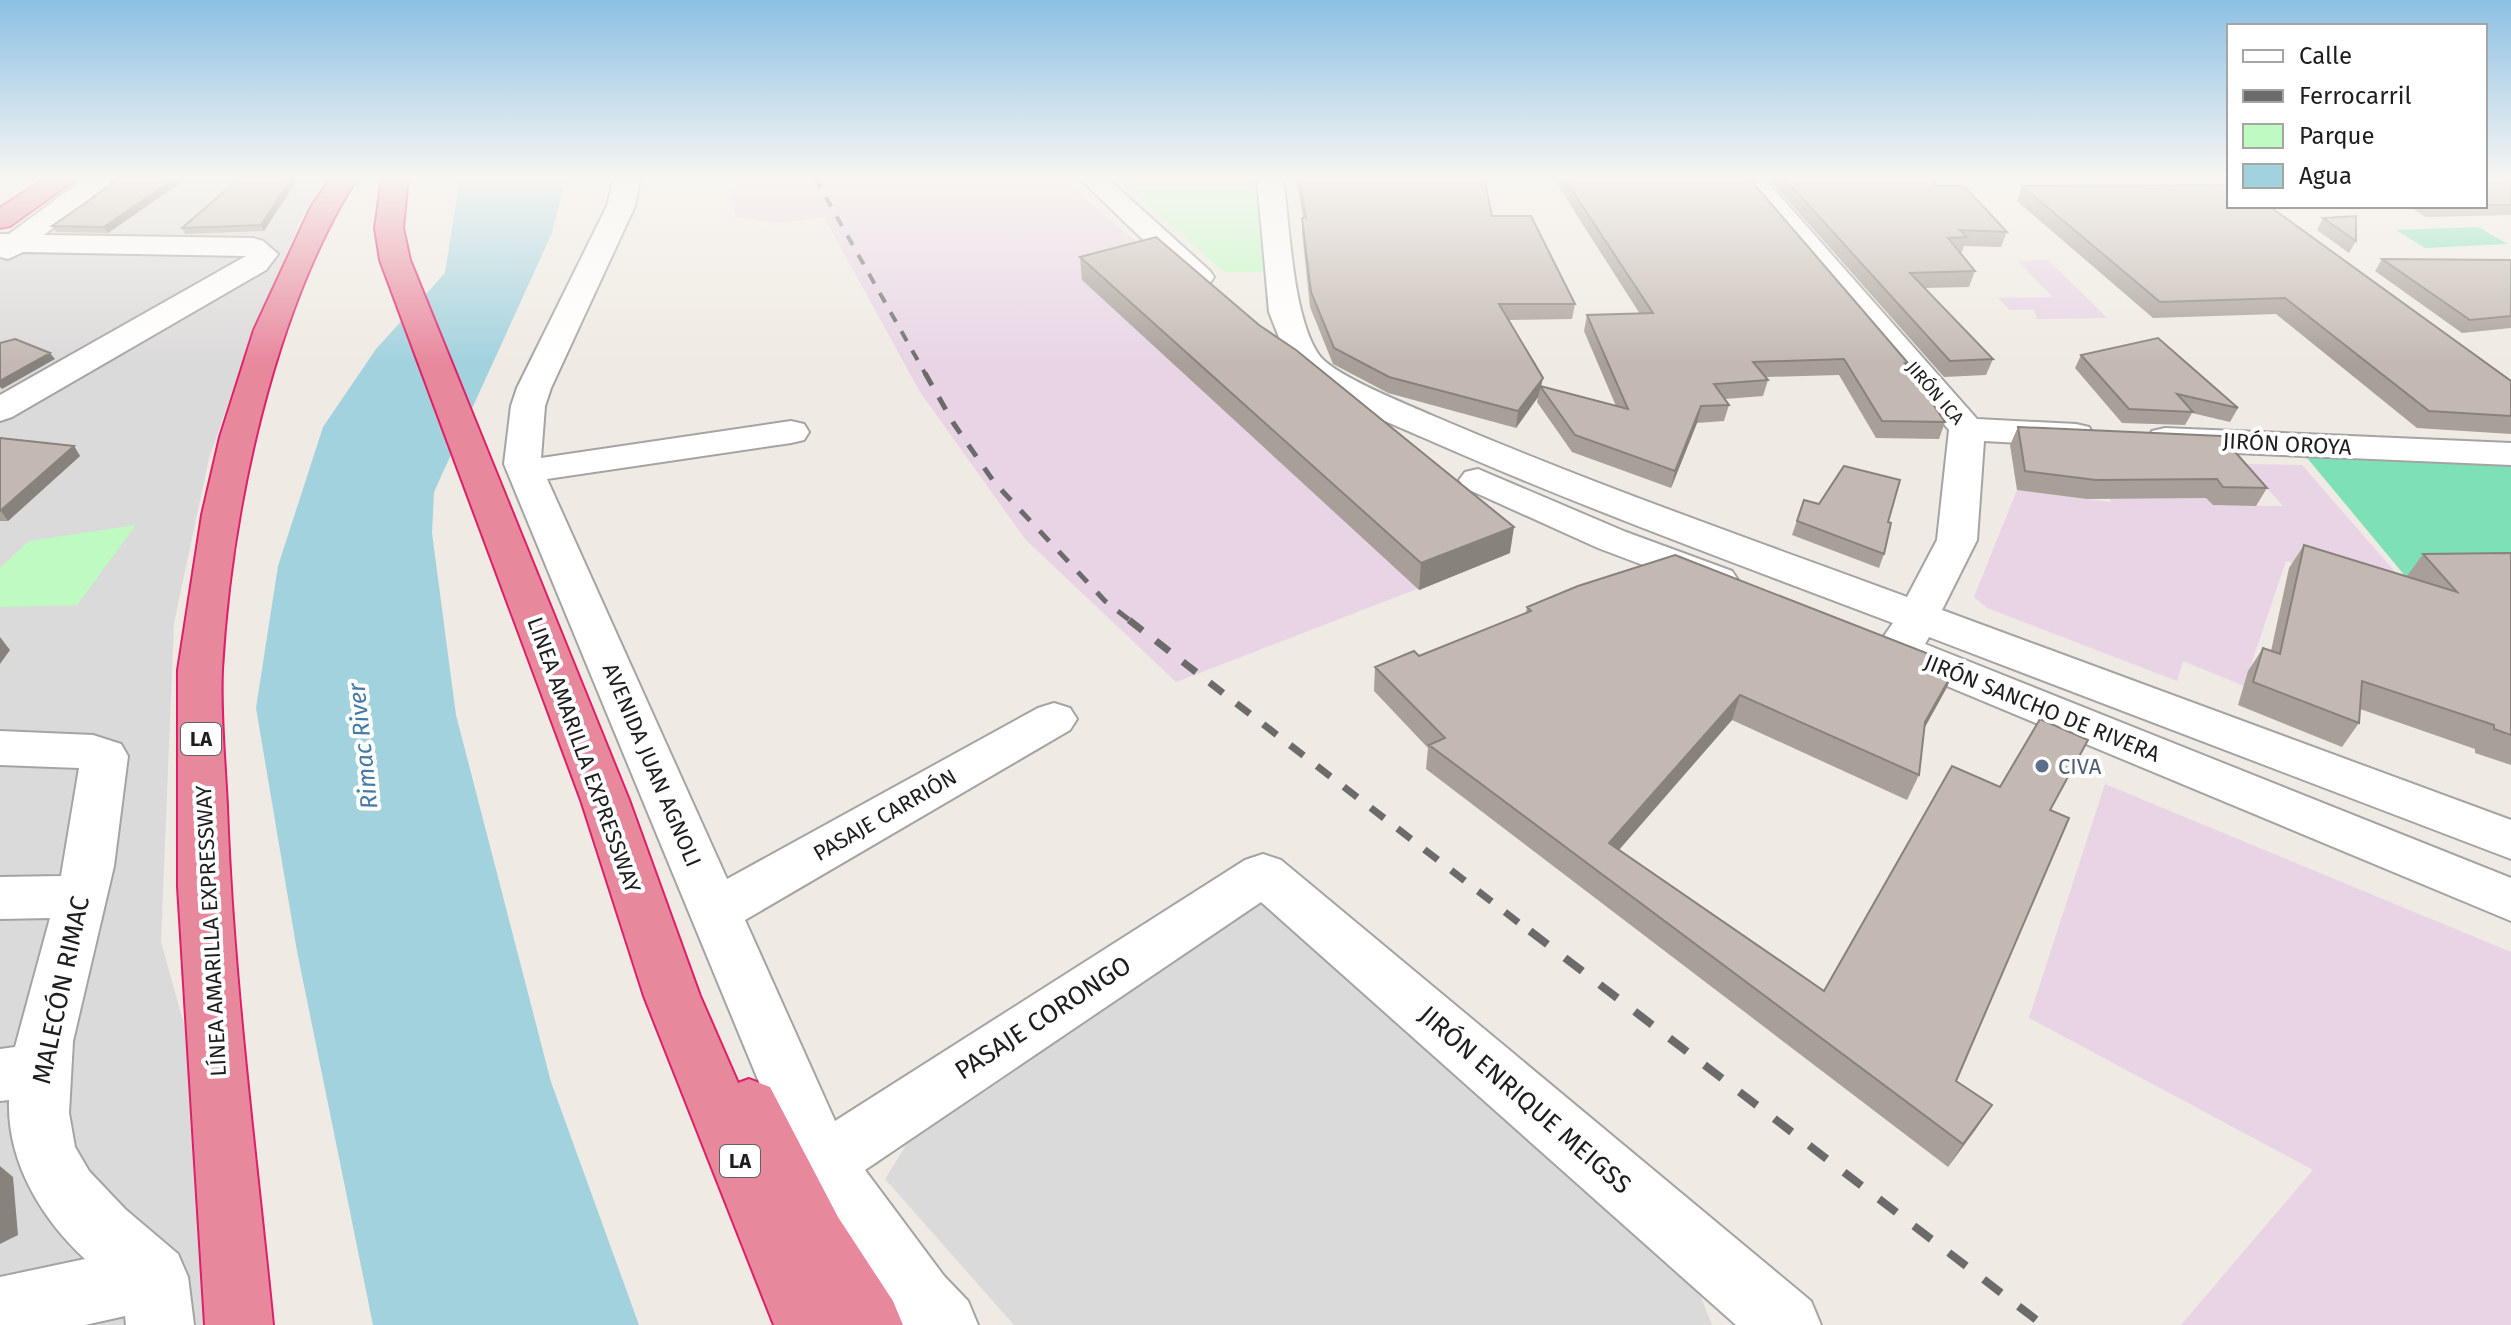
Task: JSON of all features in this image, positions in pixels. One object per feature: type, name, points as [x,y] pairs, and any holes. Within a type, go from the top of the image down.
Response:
[{"type":"highway","name":"LÍNEA AMARILLA EXPRESSWAY","points":[[239,1325],[204,887],[200,670],[221,515],[238,437],[270,330],[310,240]]},
{"type":"highway","name":"LINEA AMARILLA EXPRESSWAY","points":[[391,240],[395,260],[605,800],[672,996],[808,1325]]},
{"type":"highway","points":[[672,996],[727,1056],[769,1153],[808,1227],[869,1325]]},
{"type":"street","name":"AVENIDA JUAN AGNOLI","points":[[605,240],[528,406],[522,464],[823,1163],[920,1300],[944,1325]]},
{"type":"street","points":[[1157,240],[1225,299]]},
{"type":"street","points":[[1277,240],[1285,312],[1315,368]]},
{"type":"street","name":"JIRÓN ICA","points":[[1803,240],[1967,429],[1957,540],[1909,633]]},
{"type":"street","points":[[0,410],[255,264],[263,254],[253,247],[4,241]]},
{"type":"street","name":"JIRÓN SANCHO DE RIVERA","points":[[1261,330],[1315,368],[1386,408],[1909,633],[2263,799],[2511,900]]},
{"type":"street","name":"JIRÓN OROYA","points":[[1967,429],[2511,454]]},
{"type":"street","points":[[525,471],[791,432]]},
{"type":"street","name":"JIRÓN SANCHO DE RIVERA","points":[[1909,633],[2276,751],[2511,840]]},
{"type":"street","name":"PASAJE CARRIÓN","points":[[715,911],[1054,719]]},
{"type":"street","name":"MALECÓN RIMAC","points":[[0,748],[93,752],[104,756],[82,897],[19,1072],[42,1147],[57,1179],[158,1301]]},
{"type":"street","points":[[2263,799],[2276,751]]},
{"type":"street","name":"PASAJE CORONGO","points":[[823,1163],[1263,874]]},
{"type":"street","name":"JIRÓN ENRIQUE MEIGSS","points":[[1263,874],[1787,1325]]},
{"type":"street","points":[[0,898],[82,897]]},
{"type":"street","points":[[0,1310],[158,1301]]},
{"type":"shaded area","points":[[7,240],[293,240],[251,336],[209,459],[174,623],[161,942],[268,1325],[0,1325],[0,245]]},
{"type":"shaded area","points":[[837,240],[1134,240],[1510,553],[1176,682],[1025,539],[920,392]]},
{"type":"shaded area","points":[[2048,260],[2107,318],[2037,319],[2034,310],[2010,310],[1998,298],[2053,297],[2017,261]]},
{"type":"shaded area","points":[[2245,464],[2302,465],[2424,605],[2286,561],[2244,686],[2183,661],[2177,681],[1987,608],[1974,597],[2017,490],[2111,502],[2105,491],[2128,492],[2135,498],[2161,498],[2200,491],[2213,505],[2283,506]]},
{"type":"shaded area","name":"CIVA","points":[[2105,784],[2511,952],[2511,1325],[2181,1325],[2313,1170],[2029,1018]]},
{"type":"shaded area","points":[[1242,896],[1270,904],[1698,1290],[1712,1325],[1014,1325],[885,1179],[919,1124]]},
{"type":"green space","points":[[1187,240],[1263,240],[1266,272],[1224,272]]},
{"type":"green space","points":[[2412,240],[2501,240],[2508,244],[2425,248]]},
{"type":"green space","points":[[2303,453],[2511,463],[2511,629],[2406,577]]},
{"type":"green space","points":[[136,525],[77,605],[0,607],[0,568],[29,541]]},
{"type":"water","name":"Rimac River","points":[[450,240],[549,240],[434,492],[432,533],[456,715],[551,1082],[639,1325],[373,1325],[297,951],[256,708],[278,566],[323,427],[376,349],[445,273]]},
{"type":"building","points":[[1145,240],[1159,240],[1259,325],[1296,350],[1514,527],[1421,563],[1080,257]]},
{"type":"building","points":[[1305,240],[1543,240],[1575,304],[1499,304],[1543,378],[1518,411],[1389,377],[1334,348],[1311,292]]},
{"type":"building","points":[[1605,240],[1802,240],[1908,363],[1905,363],[1945,422],[1882,421],[1844,359],[1753,362],[1768,380],[1714,384],[1729,405],[1701,406],[1675,471],[1575,435],[1540,386],[1628,409],[1587,315],[1653,313]]},
{"type":"building","points":[[1840,240],[1950,240],[1975,271],[1910,273],[1993,359],[1950,361]]},
{"type":"building","points":[[2086,240],[2316,240],[2511,381],[2511,416],[2429,411],[2285,298],[2160,302]]},
{"type":"building","points":[[2382,259],[2511,260],[2511,316],[2470,320]]},
{"type":"building","points":[[2158,338],[2238,408],[2177,394],[2193,412],[2129,409],[2081,355]]},
{"type":"building","points":[[15,339],[50,353],[0,381],[0,343]]},
{"type":"building","points":[[2018,427],[2221,436],[2267,488],[2223,487],[2217,479],[2096,480],[2025,471]]},
{"type":"building","points":[[0,438],[74,446],[0,511]]},
{"type":"building","points":[[1844,466],[1900,480],[1888,522],[1891,523],[1884,554],[1797,521],[1804,500],[1819,504]]},
{"type":"building","points":[[2304,545],[2457,592],[2423,554],[2511,553],[2511,735],[2494,729],[2494,725],[2362,681],[2359,723],[2253,682],[2263,648],[2280,654]]},
{"type":"building","points":[[1675,555],[1957,665],[1925,722],[1919,775],[1740,695],[1609,843],[1824,991],[1952,766],[2000,787],[2040,719],[2088,740],[2050,810],[2069,818],[1956,1081],[1992,1105],[1963,1144],[1429,745],[1445,738],[1375,667],[1414,651],[1419,656],[1531,611],[1527,607],[1578,586]]},
{"type":"railway","points":[[850,240],[926,375]]},
{"type":"railway","points":[[925,373],[954,424],[994,482],[1105,601],[1132,622]]},
{"type":"railway","points":[[1129,620],[1532,933]]},
{"type":"railway","points":[[1530,931],[2043,1325]]},
{"type":"place","name":"CIVA","points":[[2042,766]]}]
